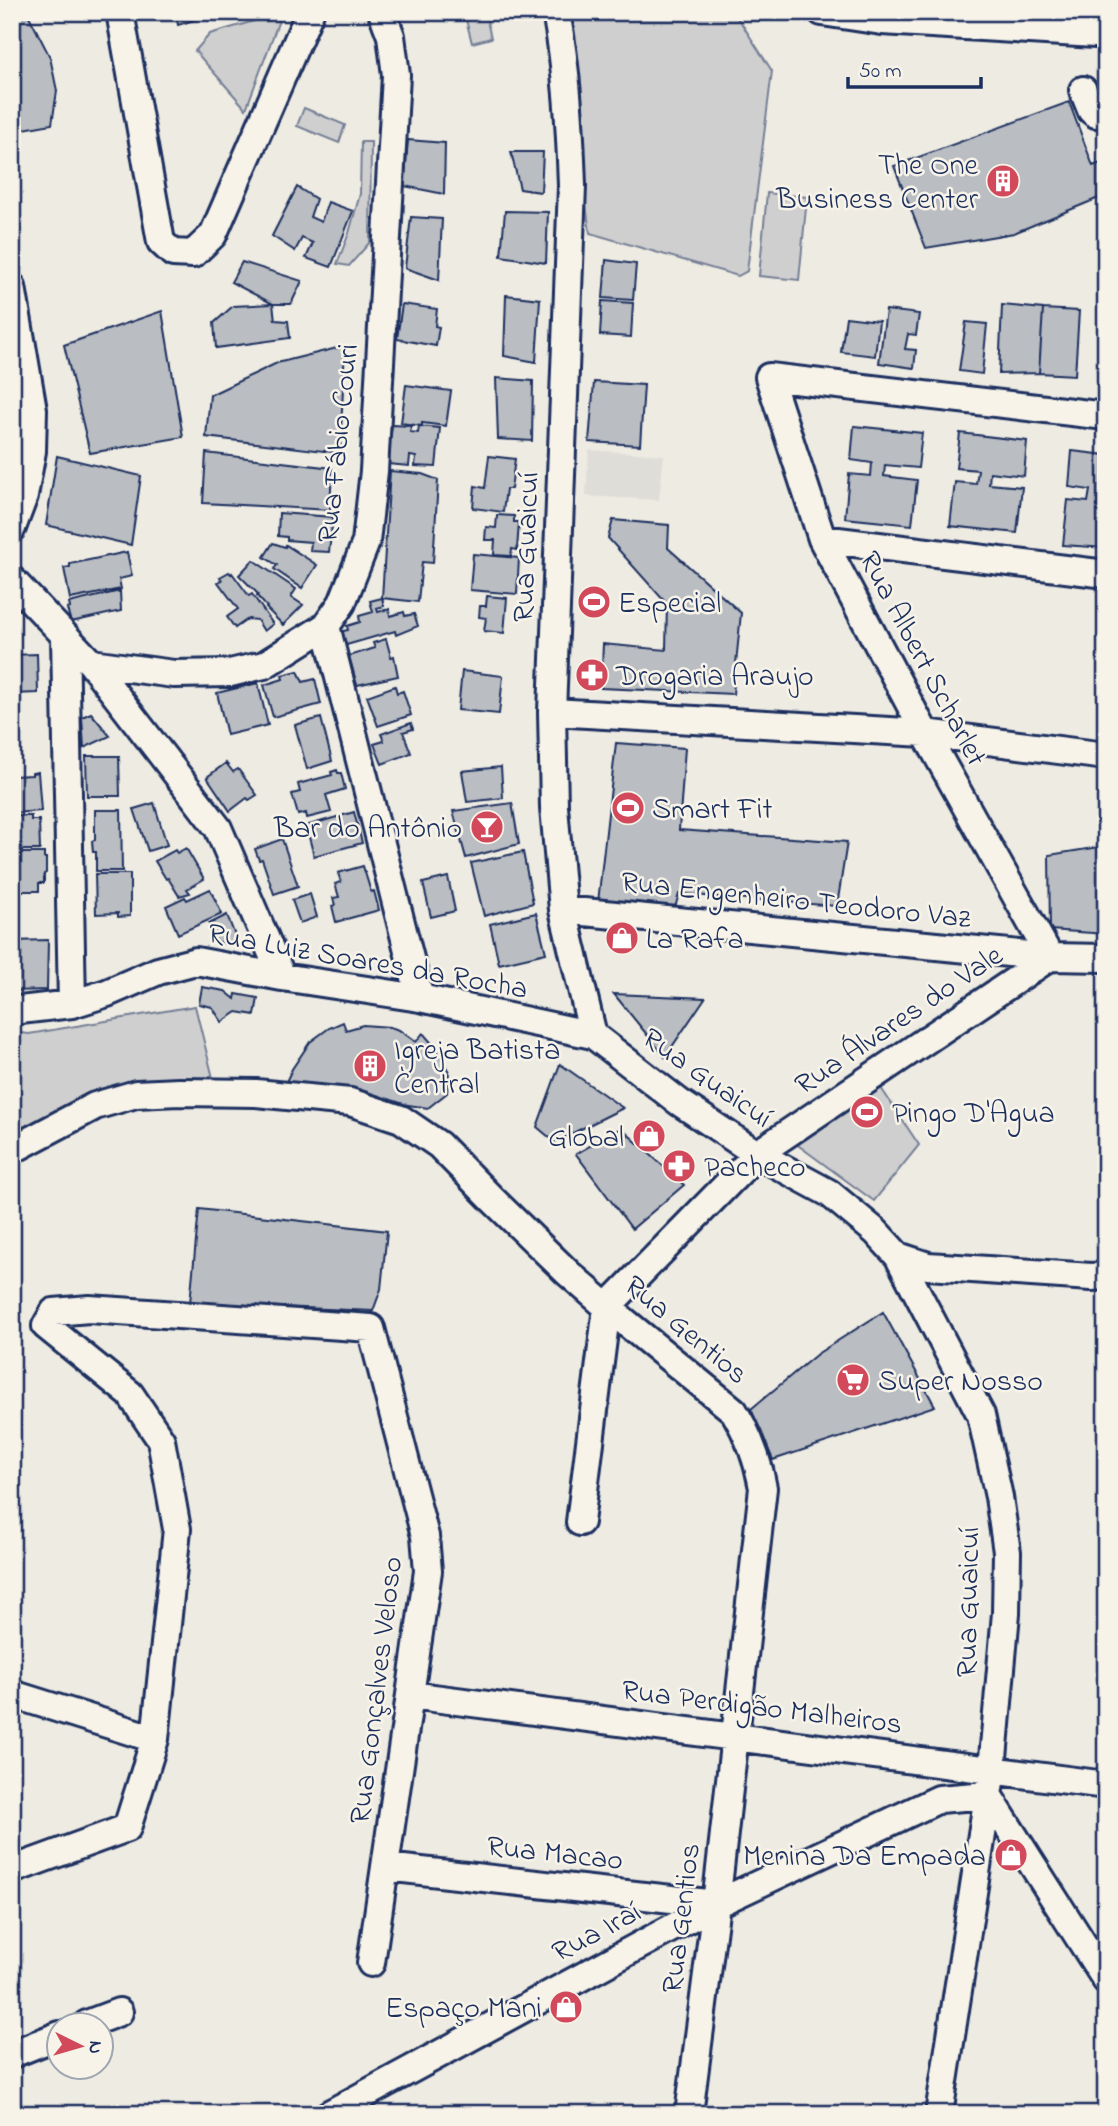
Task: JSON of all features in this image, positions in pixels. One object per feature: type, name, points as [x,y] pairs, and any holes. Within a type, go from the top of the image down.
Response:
[{"type":"street","points":[[120,12],[161,242],[173,253],[193,254],[213,234],[310,12]]},
{"type":"street","name":"Rua Fábio Couri","points":[[91,663],[174,674],[230,673],[264,665],[326,626],[342,603],[366,542],[374,471],[396,75],[391,36],[382,12]]},
{"type":"street","name":"Rua Guaicuí","points":[[556,12],[569,112],[572,186],[552,712],[554,807],[563,910],[593,1035],[679,1102],[757,1154],[829,1193],[876,1233],[898,1256],[981,1415],[999,1497],[1007,1552],[1006,1613],[990,1782],[939,2114]]},
{"type":"street","points":[[822,12],[1102,35]]},
{"type":"street","points":[[1083,90],[1091,110],[1096,114],[1106,113]]},
{"type":"street","points":[[12,287],[33,410],[32,451],[24,496],[12,528]]},
{"type":"street","name":"Rua Albert Scharlet","points":[[1050,957],[925,733],[822,539],[769,377],[1106,416]]},
{"type":"street","points":[[822,539],[1106,574]]},
{"type":"street","points":[[12,580],[91,663],[218,828],[282,977]]},
{"type":"street","points":[[326,626],[420,998]]},
{"type":"street","points":[[65,637],[72,1004]]},
{"type":"street","points":[[552,712],[925,733],[1106,755]]},
{"type":"street","name":"Rua Engenheiro Teodoro Vaz","points":[[563,910],[1050,957],[1106,958]]},
{"type":"street","name":"Rua Álvares do Vale","points":[[607,1307],[757,1154],[1050,957]]},
{"type":"street","name":"Rua Luiz Soares da Rocha","points":[[12,1009],[72,1004],[107,993],[158,971],[196,961],[420,998],[593,1035]]},
{"type":"street","name":"Rua Gentios","points":[[12,1150],[95,1106],[136,1094],[256,1093],[350,1102],[401,1119],[439,1145],[493,1200],[607,1307],[734,1411],[747,1432],[757,1459],[763,1488],[722,1854],[689,2114]]},
{"type":"street","points":[[898,1256],[928,1266],[1106,1276]]},
{"type":"street","points":[[580,1522],[607,1307]]},
{"type":"street","name":"Rua Gonçalves Veloso","points":[[155,1739],[177,1529],[161,1440],[130,1394],[46,1326],[54,1312],[89,1309],[370,1328],[425,1536],[428,1571],[371,1963]]},
{"type":"street","points":[[12,1694],[155,1739],[127,1828],[12,1870]]},
{"type":"street","name":"Rua Perdigão Malheiros","points":[[410,1695],[735,1736],[990,1782],[1106,1785]]},
{"type":"street","points":[[990,1782],[1102,1968]]},
{"type":"street","name":"Rua Iraí","points":[[329,2114],[716,1904],[939,1799],[990,1782]]},
{"type":"street","points":[[722,1854],[736,1873],[754,1886]]},
{"type":"street","name":"Rua Macao","points":[[386,1867],[716,1904]]},
{"type":"street","points":[[12,2054],[46,2041]]},
{"type":"shaded area","points":[[253,12],[282,12],[246,109],[195,51],[210,34],[254,21]]},
{"type":"shaded area","points":[[464,12],[485,12],[491,38],[472,43]]},
{"type":"shaded area","points":[[559,12],[730,12],[740,21],[772,71],[747,271],[738,276],[590,233]]},
{"type":"shaded area","points":[[304,108],[345,125],[339,143],[297,126]]},
{"type":"shaded area","points":[[361,142],[371,142],[370,242],[349,266],[337,264],[360,194]]},
{"type":"shaded area","points":[[767,193],[807,197],[799,280],[759,276]]},
{"type":"shaded area","points":[[589,450],[664,455],[659,500],[586,496]]},
{"type":"shaded area","points":[[195,1006],[216,1090],[129,1095],[12,1133],[12,1032],[29,1034]]},
{"type":"shaded area","name":"Pingo D'Agua","points":[[877,1082],[919,1145],[874,1201],[795,1143]]},
{"type":"building","points":[[27,12],[50,57],[57,91],[52,124],[12,131],[12,15]]},
{"type":"building","points":[[175,12],[220,12],[178,25]]},
{"type":"building","name":"The One Business Center","points":[[1069,102],[1093,166],[1106,161],[1106,195],[1014,233],[926,248],[894,166]]},
{"type":"building","points":[[408,140],[445,143],[444,194],[404,186]]},
{"type":"building","points":[[511,152],[543,152],[541,192],[520,189]]},
{"type":"building","points":[[297,187],[316,199],[310,217],[321,222],[328,202],[353,211],[331,267],[306,258],[313,243],[302,238],[295,251],[272,236]]},
{"type":"building","points":[[505,211],[548,212],[546,263],[501,256]]},
{"type":"building","points":[[411,217],[442,219],[439,280],[405,268]]},
{"type":"building","points":[[606,260],[636,264],[633,300],[603,298]]},
{"type":"building","points":[[242,262],[302,281],[291,304],[273,304],[231,282]]},
{"type":"building","points":[[506,295],[540,299],[536,362],[504,356]]},
{"type":"building","points":[[602,301],[633,303],[631,337],[600,335]]},
{"type":"building","points":[[273,304],[275,320],[288,321],[290,338],[216,348],[214,323],[233,306]]},
{"type":"building","points":[[402,304],[437,309],[435,326],[439,327],[436,346],[397,339]]},
{"type":"building","points":[[1002,305],[1043,309],[1039,373],[999,374]]},
{"type":"building","points":[[1043,309],[1079,311],[1075,375],[1039,373]]},
{"type":"building","points":[[886,310],[919,314],[916,335],[908,334],[905,349],[916,350],[914,368],[879,363]]},
{"type":"building","points":[[162,311],[183,437],[90,453],[64,345]]},
{"type":"building","points":[[846,317],[879,321],[875,356],[841,352]]},
{"type":"building","points":[[966,322],[987,324],[982,374],[959,371]]},
{"type":"building","points":[[345,346],[340,453],[206,437],[210,395],[277,363]]},
{"type":"building","points":[[496,378],[533,381],[532,441],[498,439]]},
{"type":"building","points":[[594,382],[644,385],[640,445],[589,442]]},
{"type":"building","points":[[406,385],[451,391],[446,426],[401,423]]},
{"type":"building","points":[[392,425],[411,426],[410,432],[418,433],[419,426],[440,428],[436,467],[415,466],[416,457],[410,456],[409,466],[388,464],[388,432],[391,433]]},
{"type":"building","points":[[854,426],[922,433],[918,468],[885,465],[884,476],[917,480],[912,525],[845,518],[849,474],[871,476],[872,463],[851,460]]},
{"type":"building","points":[[960,433],[1027,441],[1024,476],[990,472],[989,484],[1022,487],[1017,533],[950,526],[955,482],[976,484],[978,470],[956,468]]},
{"type":"building","points":[[1072,451],[1106,455],[1106,492],[1103,491],[1101,504],[1106,504],[1106,548],[1063,545],[1068,500],[1088,502],[1090,490],[1069,487]]},
{"type":"building","points":[[206,453],[332,468],[330,510],[203,503]]},
{"type":"building","points":[[57,456],[141,476],[131,545],[46,525]]},
{"type":"building","points":[[489,456],[515,459],[511,489],[506,489],[503,512],[473,508],[475,486],[485,488]]},
{"type":"building","points":[[390,471],[422,474],[438,480],[433,563],[422,562],[418,602],[382,598]]},
{"type":"building","points":[[279,513],[333,517],[329,552],[310,551],[311,542],[287,540],[287,537],[278,536]]},
{"type":"building","points":[[497,515],[514,516],[514,522],[519,522],[517,550],[512,549],[511,556],[494,555],[495,540],[485,540],[486,527],[496,528]]},
{"type":"building","points":[[613,520],[669,525],[668,548],[741,613],[733,694],[601,688],[603,644],[666,650],[667,604],[608,538]]},
{"type":"building","points":[[273,543],[285,547],[286,545],[317,565],[302,588],[274,569],[277,565],[264,557]]},
{"type":"building","points":[[127,552],[132,576],[119,579],[121,589],[70,599],[64,568],[70,567],[70,564]]},
{"type":"building","points":[[473,554],[519,558],[517,594],[470,590]]},
{"type":"building","points":[[253,560],[296,589],[291,597],[303,605],[283,625],[239,575]]},
{"type":"building","points":[[229,572],[249,596],[252,594],[273,624],[264,631],[257,620],[248,619],[235,628],[227,617],[238,609],[218,582],[222,580],[220,577]]},
{"type":"building","points":[[120,591],[121,611],[71,622],[67,609],[70,608],[69,603]]},
{"type":"building","points":[[487,596],[507,598],[504,633],[484,631],[486,618],[479,617],[480,606],[486,606]]},
{"type":"building","points":[[382,598],[384,606],[377,608],[378,612],[389,609],[390,616],[404,612],[405,616],[414,614],[418,626],[396,635],[395,631],[343,646],[339,632],[360,622],[359,616],[373,612],[370,601]]},
{"type":"building","points":[[386,639],[391,657],[394,656],[398,676],[357,685],[349,656],[375,648],[373,643]]},
{"type":"building","points":[[37,654],[38,693],[12,694],[12,655]]},
{"type":"building","points":[[298,671],[303,682],[315,679],[321,704],[273,717],[264,685],[283,679],[282,675]]},
{"type":"building","points":[[462,671],[503,676],[499,714],[458,710]]},
{"type":"building","points":[[258,683],[268,725],[227,735],[217,693]]},
{"type":"building","points":[[395,686],[397,693],[403,691],[411,715],[378,726],[367,696]]},
{"type":"building","points":[[91,713],[110,736],[84,748],[82,717]]},
{"type":"building","points":[[321,718],[332,761],[307,769],[295,725]]},
{"type":"building","points":[[411,723],[413,729],[403,732],[411,753],[382,764],[374,744],[384,741],[381,734]]},
{"type":"building","points":[[616,743],[685,748],[679,830],[847,842],[837,906],[679,894],[674,911],[598,902]]},
{"type":"building","points":[[86,756],[119,756],[120,796],[87,796]]},
{"type":"building","points":[[226,763],[233,772],[238,769],[257,795],[249,800],[247,798],[230,811],[207,777]]},
{"type":"building","points":[[501,767],[503,798],[467,802],[462,771]]},
{"type":"building","points":[[337,770],[341,773],[345,789],[326,795],[331,812],[307,818],[306,813],[298,815],[292,794],[300,792],[298,784],[332,775],[331,772]]},
{"type":"building","points":[[38,772],[41,811],[12,813],[13,776]]},
{"type":"building","points":[[154,803],[167,845],[148,851],[134,809]]},
{"type":"building","name":"Bar do Antônio","points":[[512,803],[519,844],[466,858],[453,811]]},
{"type":"building","points":[[95,810],[121,810],[122,871],[96,871],[96,852],[93,852],[92,841],[95,840]]},
{"type":"building","points":[[354,812],[362,843],[314,856],[306,826]]},
{"type":"building","points":[[12,816],[31,816],[31,820],[39,820],[40,850],[12,850]]},
{"type":"building","points":[[282,839],[298,886],[274,894],[262,859],[259,860],[255,849]]},
{"type":"building","points":[[1106,846],[1106,934],[1050,930],[1049,855]]},
{"type":"building","points":[[186,848],[204,879],[187,889],[190,893],[179,896],[155,861],[175,850],[177,853]]},
{"type":"building","points":[[523,852],[533,903],[484,916],[471,863]]},
{"type":"building","points":[[12,853],[44,853],[46,873],[44,883],[39,883],[39,891],[18,891],[18,884],[12,884]]},
{"type":"building","points":[[363,866],[379,910],[336,922],[332,906],[335,905],[333,898],[339,897],[335,884],[341,882],[338,873]]},
{"type":"building","points":[[95,874],[130,874],[130,916],[118,917],[118,913],[96,914]]},
{"type":"building","points":[[448,877],[455,911],[431,917],[423,883]]},
{"type":"building","points":[[210,889],[222,914],[178,934],[166,906]]},
{"type":"building","points":[[310,894],[317,917],[300,923],[292,900]]},
{"type":"building","points":[[536,913],[546,953],[499,964],[490,924]]},
{"type":"building","points":[[227,915],[237,941],[228,945],[216,941],[209,924]]},
{"type":"building","points":[[48,940],[47,990],[12,991],[12,941]]},
{"type":"building","points":[[202,987],[225,991],[235,999],[236,994],[258,998],[255,1015],[237,1012],[222,1022],[212,1007],[199,1004]]},
{"type":"building","points":[[614,994],[705,998],[665,1057]]},
{"type":"building","name":"Igreja Batista Central","points":[[343,1022],[346,1030],[363,1025],[390,1027],[416,1042],[423,1033],[436,1048],[449,1072],[447,1093],[428,1108],[284,1086],[310,1042],[329,1028]]},
{"type":"building","points":[[560,1064],[623,1108],[555,1142],[537,1127]]},
{"type":"building","points":[[621,1128],[684,1185],[632,1229],[576,1154]]},
{"type":"building","points":[[199,1209],[387,1231],[381,1289],[373,1311],[190,1303]]},
{"type":"building","name":"Super Nosso","points":[[883,1312],[935,1406],[773,1460],[751,1409],[817,1354]]},
{"type":"place","name":"The One Business Center","points":[[1003,181]]},
{"type":"place","name":"Especial","points":[[594,602]]},
{"type":"place","name":"Drogaria Araujo","points":[[592,675]]},
{"type":"place","name":"Smart Fit","points":[[628,808]]},
{"type":"place","name":"Bar do Antônio","points":[[487,827]]},
{"type":"place","name":"La Rafa","points":[[622,938]]},
{"type":"place","name":"Igreja Batista Central","points":[[370,1066]]},
{"type":"place","name":"Pingo D'Agua","points":[[867,1112]]},
{"type":"place","name":"Global","points":[[649,1136]]},
{"type":"place","name":"Pacheco","points":[[679,1166]]},
{"type":"place","name":"Super Nosso","points":[[853,1380]]},
{"type":"place","name":"Menina Da Empada","points":[[1011,1855]]},
{"type":"place","name":"Espaço Mani","points":[[566,2007]]}]
